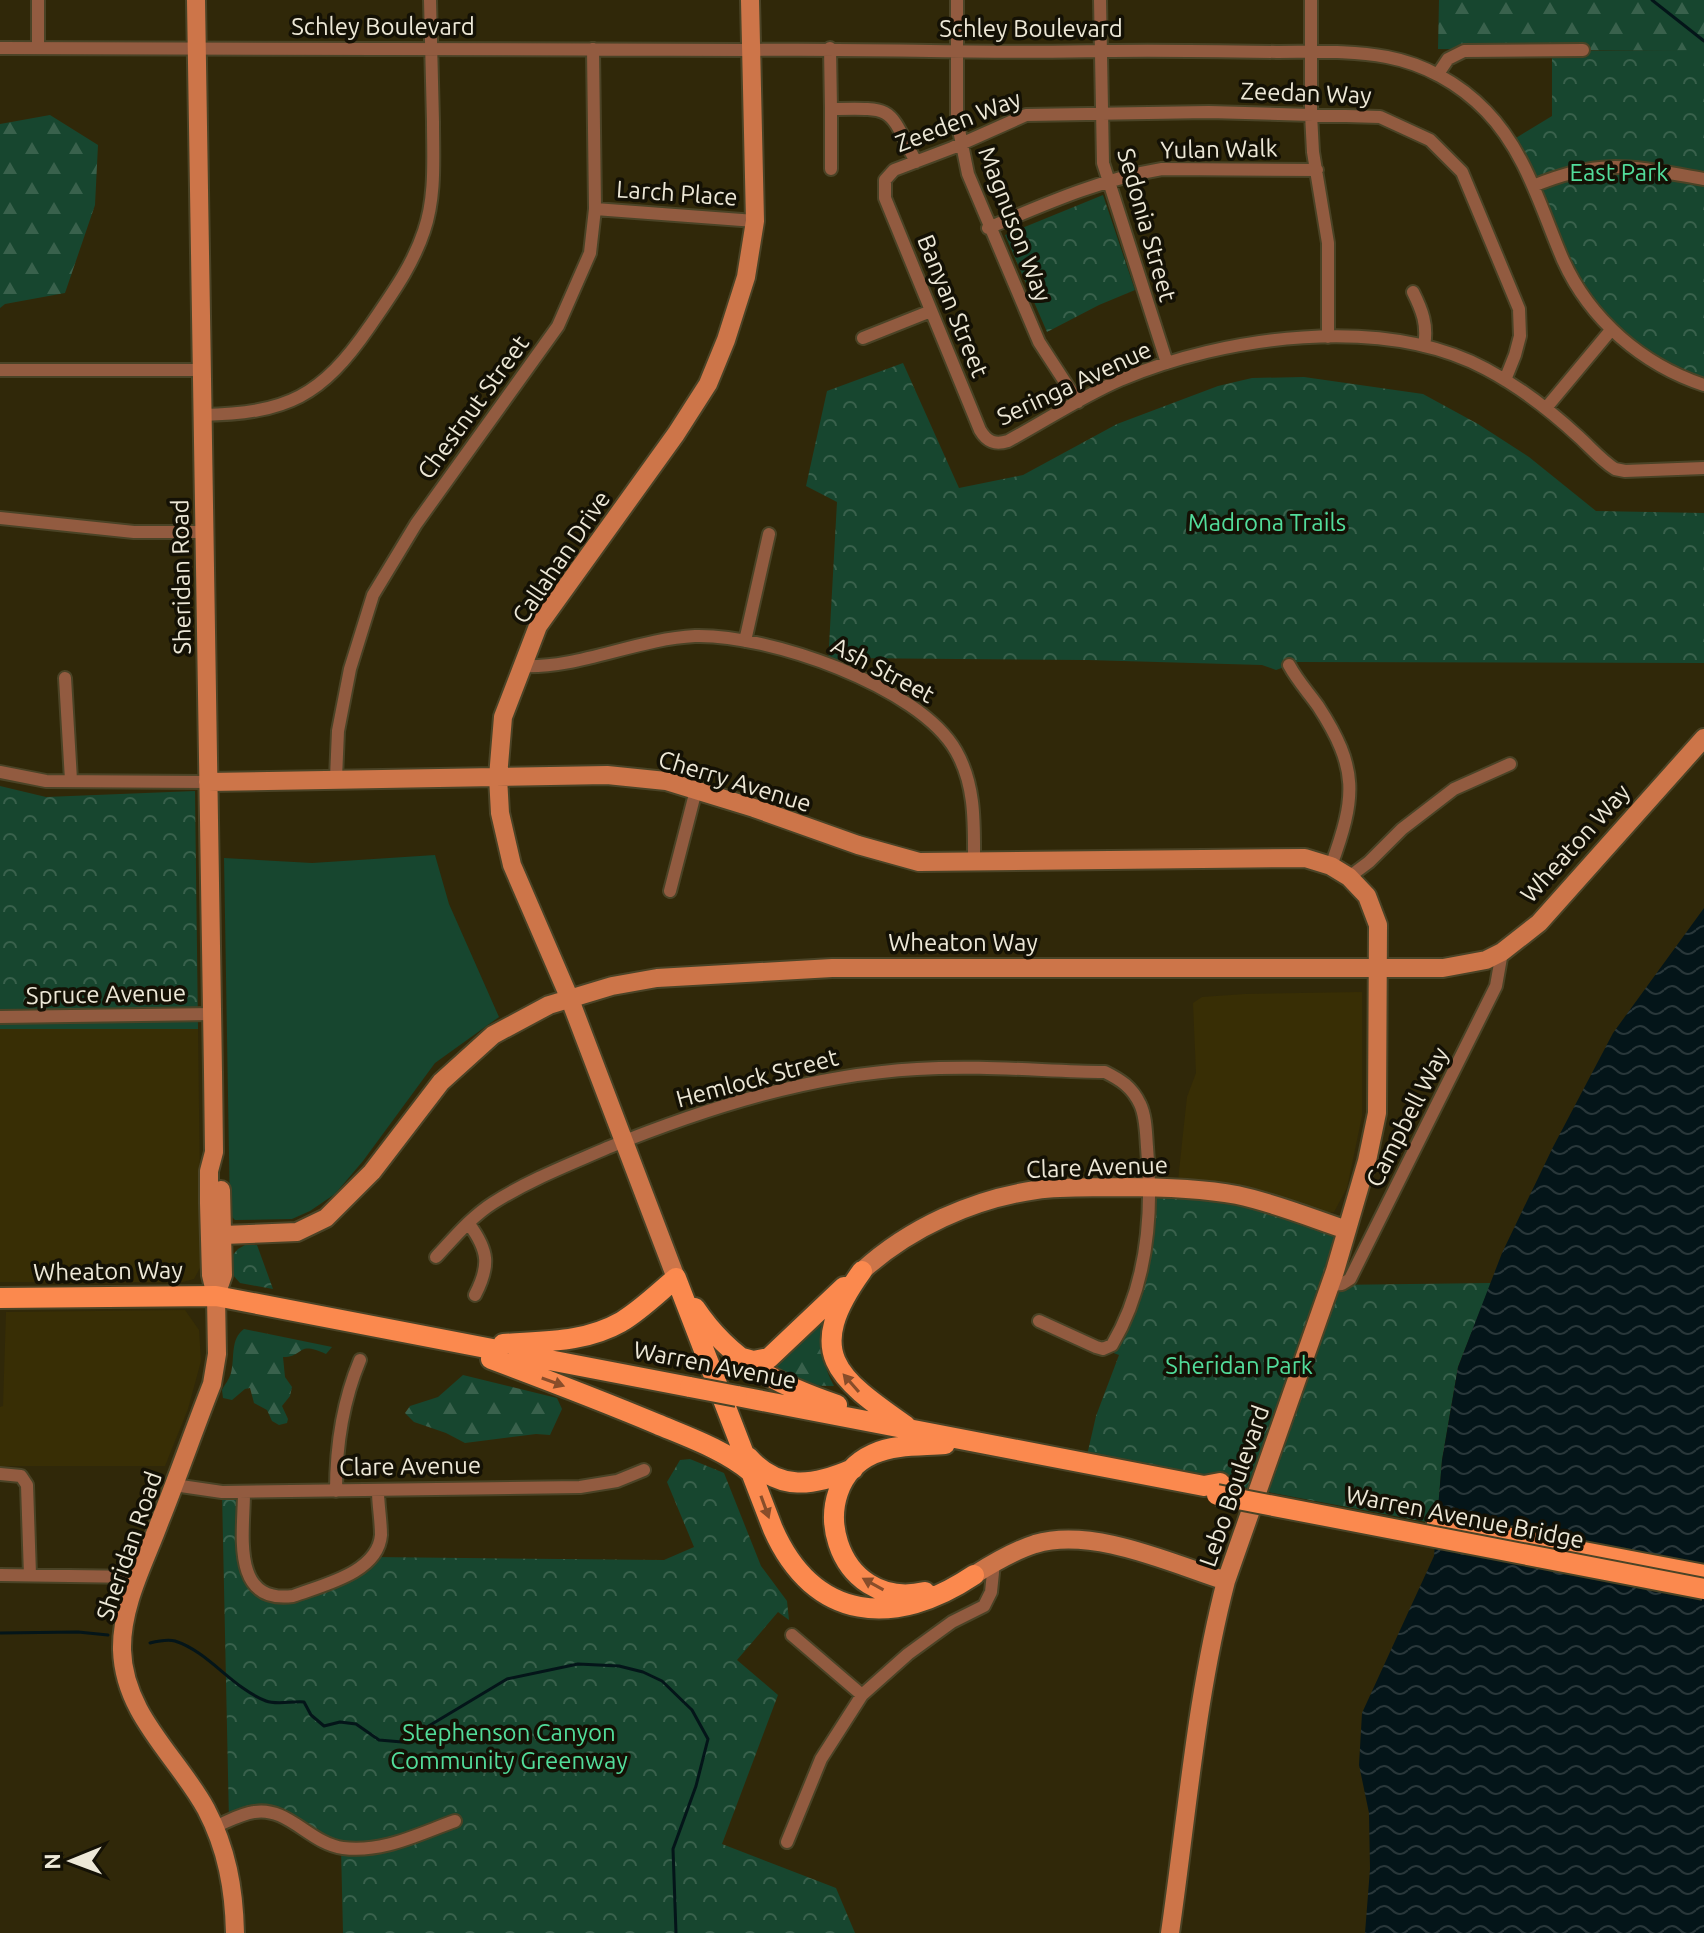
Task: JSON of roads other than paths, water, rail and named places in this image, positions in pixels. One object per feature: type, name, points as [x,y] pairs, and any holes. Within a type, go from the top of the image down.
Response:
[{"type":"main road","name":"Sheridan Road","points":[[196,0],[213,1014],[214,1152],[209,1171],[210,1260],[216,1296],[217,1365],[128,1609],[123,1633],[123,1659],[130,1694],[145,1721],[199,1797],[214,1827],[231,1877],[235,1933]]},
{"type":"main road","name":"Callahan Drive","points":[[676,1278],[569,997],[511,860],[500,813],[498,777],[503,717],[538,626],[676,434],[708,384],[726,340],[746,277],[755,221],[750,0]]},
{"type":"main road","name":"Wheaton Way","points":[[223,1235],[297,1232],[326,1218],[372,1172],[451,1071],[502,1030],[530,1013],[569,997],[657,978],[832,968],[1379,968],[1458,967],[1486,960],[1502,952],[1539,923],[1704,738]]},
{"type":"main road","name":"Cherry Avenue","points":[[208,782],[607,775],[662,780],[919,862],[974,864],[1305,858],[1331,866],[1349,877],[1367,896],[1378,925],[1379,968]]},
{"type":"main road","name":"Lebo Boulevard","points":[[1170,1933],[1206,1669],[1226,1581],[1330,1285],[1377,1113],[1379,968]]},
{"type":"main road","name":"Sheridan Road","points":[[214,1152],[221,1171],[223,1235],[223,1275],[216,1296]]},
{"type":"main road","name":"Clare Avenue","points":[[862,1271],[889,1249],[932,1224],[1006,1196],[1054,1188],[1193,1189],[1246,1197],[1347,1230]]},
{"type":"main road","points":[[742,1358],[761,1360],[777,1353],[862,1271]]},
{"type":"main road","points":[[862,1271],[838,1310],[832,1342],[835,1359],[852,1386],[913,1430]]},
{"type":"main road","points":[[470,1346],[563,1340],[592,1334],[626,1318],[676,1278]]},
{"type":"main road","points":[[676,1278],[709,1329],[765,1376],[803,1393],[913,1430]]},
{"type":"main road","points":[[676,1278],[773,1529],[788,1559],[806,1580],[828,1596],[854,1606],[893,1609],[948,1591],[994,1563],[1034,1545],[1075,1538],[1115,1546],[1226,1581]]},
{"type":"main road","name":"Wheaton Way","points":[[0,1298],[216,1296]]},
{"type":"main road","name":"Warren Avenue","points":[[216,1296],[1213,1488]]},
{"type":"main road","points":[[427,1337],[571,1388],[726,1455],[753,1474]]},
{"type":"main road","points":[[974,1443],[899,1447],[870,1455],[841,1488],[834,1533],[845,1560],[865,1581],[877,1588],[903,1594],[929,1591],[974,1575]]},
{"type":"main road","points":[[743,1451],[769,1475],[798,1483],[820,1483],[855,1469]]},
{"type":"main road","name":"Warren Avenue Bridge","points":[[1213,1488],[1704,1575]]},
{"type":"main road","name":"Warren Avenue Bridge","points":[[1213,1488],[1704,1589]]},
{"type":"street","points":[[38,0],[38,46]]},
{"type":"street","points":[[202,415],[249,413],[280,406],[315,387],[335,371],[352,351],[407,273],[425,229],[433,178],[430,0]]},
{"type":"street","name":"Magnuson Way","points":[[957,0],[956,95],[960,143],[968,174],[988,228],[1039,342],[1078,402]]},
{"type":"street","name":"Sedonia Street","points":[[1100,0],[1103,163],[1167,363]]},
{"type":"street","points":[[1311,0],[1311,114],[1329,249],[1328,337]]},
{"type":"street","name":"Schley Boulevard","points":[[0,48],[830,48],[1311,52],[1388,57],[1438,74],[1467,93],[1504,131],[1533,186],[1564,263],[1585,298],[1611,330],[1649,358],[1704,385]]},
{"type":"street","points":[[830,48],[831,169]]},
{"type":"street","name":"Chestnut Street","points":[[336,778],[338,731],[350,669],[373,595],[416,524],[558,326],[590,253],[595,209],[593,49]]},
{"type":"street","points":[[1438,74],[1448,59],[1464,51],[1583,50]]},
{"type":"street","points":[[831,109],[878,109],[890,115],[900,126],[916,162]]},
{"type":"street","name":"Zeeden Way","points":[[885,180],[894,170],[1026,115],[1100,113]]},
{"type":"street","name":"Zeedan Way","points":[[1100,113],[1380,117],[1430,140],[1462,172],[1519,309],[1520,336],[1505,380]]},
{"type":"street","points":[[1533,186],[1577,170],[1601,166],[1639,168],[1704,179]]},
{"type":"street","name":"Yulan Walk","points":[[988,228],[1109,181],[1162,169],[1317,170]]},
{"type":"street","name":"Banyan Street","points":[[885,180],[885,198],[980,430],[984,437],[995,443]]},
{"type":"street","name":"Larch Place","points":[[595,209],[755,221]]},
{"type":"street","points":[[1413,292],[1426,326],[1424,346]]},
{"type":"street","points":[[863,338],[931,311]]},
{"type":"street","points":[[1546,408],[1611,330]]},
{"type":"street","name":"Seringa Avenue","points":[[995,443],[1008,441],[1118,381],[1167,363],[1207,351],[1260,341],[1328,337],[1397,340],[1464,357],[1546,408],[1615,469],[1704,468]]},
{"type":"street","points":[[0,370],[202,370]]},
{"type":"street","points":[[0,518],[134,532],[204,532]]},
{"type":"street","points":[[745,641],[769,534]]},
{"type":"street","name":"Ash Street","points":[[521,666],[544,667],[636,644],[697,636],[790,650],[850,672],[932,720],[955,748],[964,766],[975,811],[974,864]]},
{"type":"street","points":[[1289,665],[1334,732],[1347,766],[1350,789],[1347,817],[1331,866]]},
{"type":"street","points":[[65,678],[71,780]]},
{"type":"street","points":[[1349,877],[1402,829],[1454,789],[1510,764]]},
{"type":"street","name":"Cherry Avenue","points":[[0,772],[46,781],[208,782]]},
{"type":"street","points":[[670,891],[696,790]]},
{"type":"street","name":"Campbell Way","points":[[1330,1285],[1342,1284],[1350,1279],[1496,986],[1502,952]]},
{"type":"street","name":"Spruce Avenue","points":[[0,1017],[213,1014]]},
{"type":"street","name":"Hemlock Street","points":[[436,1257],[490,1205],[538,1177],[701,1113],[786,1088],[866,1074],[929,1068],[1105,1072],[1126,1083],[1142,1106],[1151,1187]]},
{"type":"street","points":[[1039,1321],[1103,1349],[1112,1345],[1138,1280],[1149,1227],[1151,1187]]},
{"type":"street","points":[[469,1224],[483,1245],[485,1259],[485,1275],[475,1295]]},
{"type":"street","points":[[336,1491],[338,1435],[348,1391],[360,1360]]},
{"type":"street","name":"Clare Avenue","points":[[174,1485],[222,1492],[593,1486],[622,1480],[644,1470]]},
{"type":"street","points":[[0,1474],[21,1476],[27,1485],[30,1575]]},
{"type":"street","points":[[244,1492],[244,1561],[248,1576],[265,1593],[283,1598],[355,1571],[372,1557],[381,1533],[378,1491]]},
{"type":"street","points":[[787,1842],[821,1759],[862,1695],[908,1654],[941,1630],[984,1606],[991,1592],[994,1563]]},
{"type":"street","points":[[0,1575],[139,1577]]},
{"type":"street","points":[[792,1635],[862,1695]]},
{"type":"street","points":[[214,1827],[249,1812],[275,1813],[328,1845],[373,1850],[455,1821]]},
{"type":"water","points":[[1704,908],[1704,1933],[1365,1933],[1370,1869],[1369,1813],[1359,1765],[1362,1713],[1434,1556],[1442,1460],[1458,1367],[1502,1253],[1613,1033]]},
{"type":"waterway","points":[[1652,0],[1704,41]]},
{"type":"waterway","points":[[0,1633],[78,1632],[108,1635]]},
{"type":"waterway","points":[[150,1643],[172,1640],[187,1646],[253,1695],[274,1703],[304,1702],[311,1715],[324,1726],[340,1722],[356,1724],[379,1740],[402,1742],[507,1679],[578,1664],[619,1666],[662,1681],[692,1710],[708,1739],[696,1786],[673,1849],[676,1933]]},
{"type":"park label","name":"East Park","points":[[1619,172]]},
{"type":"park label","name":"Madrona Trails","points":[[1267,522]]},
{"type":"park label","name":"Sheridan Park","points":[[1239,1365]]},
{"type":"park label","name":"Stephenson Canyon Community Greenway","points":[[509,1746]]}]
